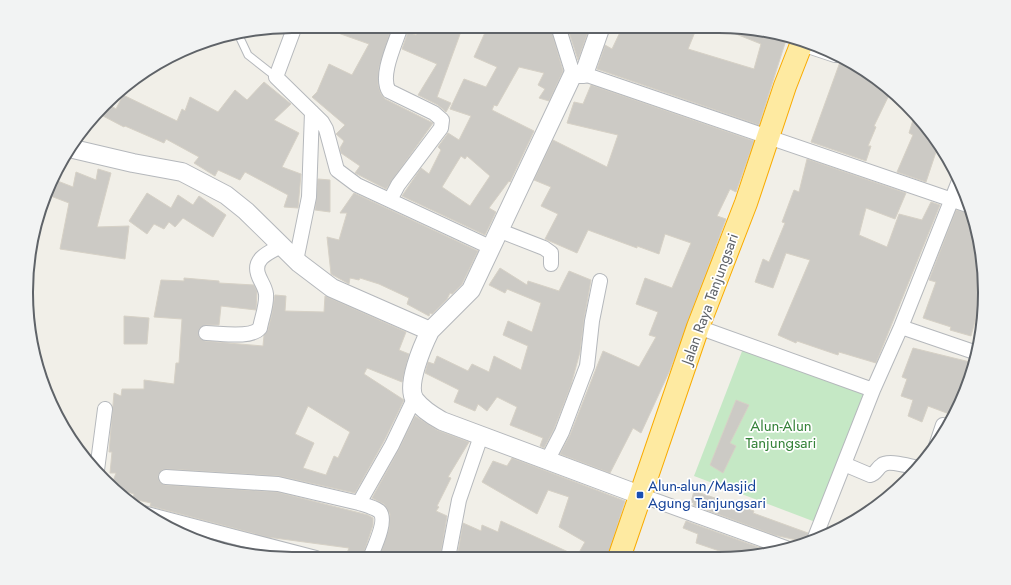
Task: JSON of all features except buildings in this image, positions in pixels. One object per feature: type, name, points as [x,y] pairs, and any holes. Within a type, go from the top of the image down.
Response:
[{"type":"highway","name":"Jalan Raya Tanjungsari","points":[[621,552],[698,327],[746,203],[768,136],[801,47]]},
{"type":"street","points":[[292,33],[276,77],[322,122],[326,129],[334,163],[341,175],[357,185],[490,247]]},
{"type":"street","points":[[390,200],[398,185],[441,128],[442,120],[434,113],[389,91],[386,87],[385,73],[399,33]]},
{"type":"street","points":[[561,33],[579,74],[768,136],[962,203]]},
{"type":"street","points":[[359,503],[392,445],[414,399],[413,389],[417,359],[430,331],[471,290],[498,230],[579,74],[598,33]]},
{"type":"street","points":[[296,261],[309,197],[312,112]]},
{"type":"street","points":[[76,150],[133,163],[182,172],[226,195],[246,211],[296,261],[314,276],[332,288],[430,331]]},
{"type":"street","points":[[817,532],[873,390],[901,327],[956,189]]},
{"type":"street","points":[[498,230],[544,248],[551,253],[551,264]]},
{"type":"street","points":[[206,333],[250,334],[260,328],[266,300],[264,285],[258,273],[258,264],[262,256],[281,246]]},
{"type":"street","points":[[547,460],[562,432],[587,366],[592,321],[600,281]]},
{"type":"street","points":[[698,327],[873,390]]},
{"type":"street","points":[[901,327],[971,351]]},
{"type":"street","points":[[414,399],[431,415],[442,421],[778,545]]},
{"type":"street","points":[[99,466],[105,409]]},
{"type":"street","points":[[449,552],[459,500],[481,436]]},
{"type":"street","points":[[844,464],[870,475],[875,473],[883,464],[888,463],[911,467]]},
{"type":"street","points":[[166,476],[278,484],[359,503],[379,511],[382,515],[383,522],[372,552]]},
{"type":"street","points":[[168,520],[293,552]]},
{"type":"lane","points":[[240,38],[248,55],[276,77]]},
{"type":"green space","name":"Alun-Alun Tanjungsari","points":[[744,346],[868,393],[818,523],[694,476]]},
{"type":"place","name":"Alun-alun/Masjid Agung Tanjungsari","points":[[640,495]]}]
